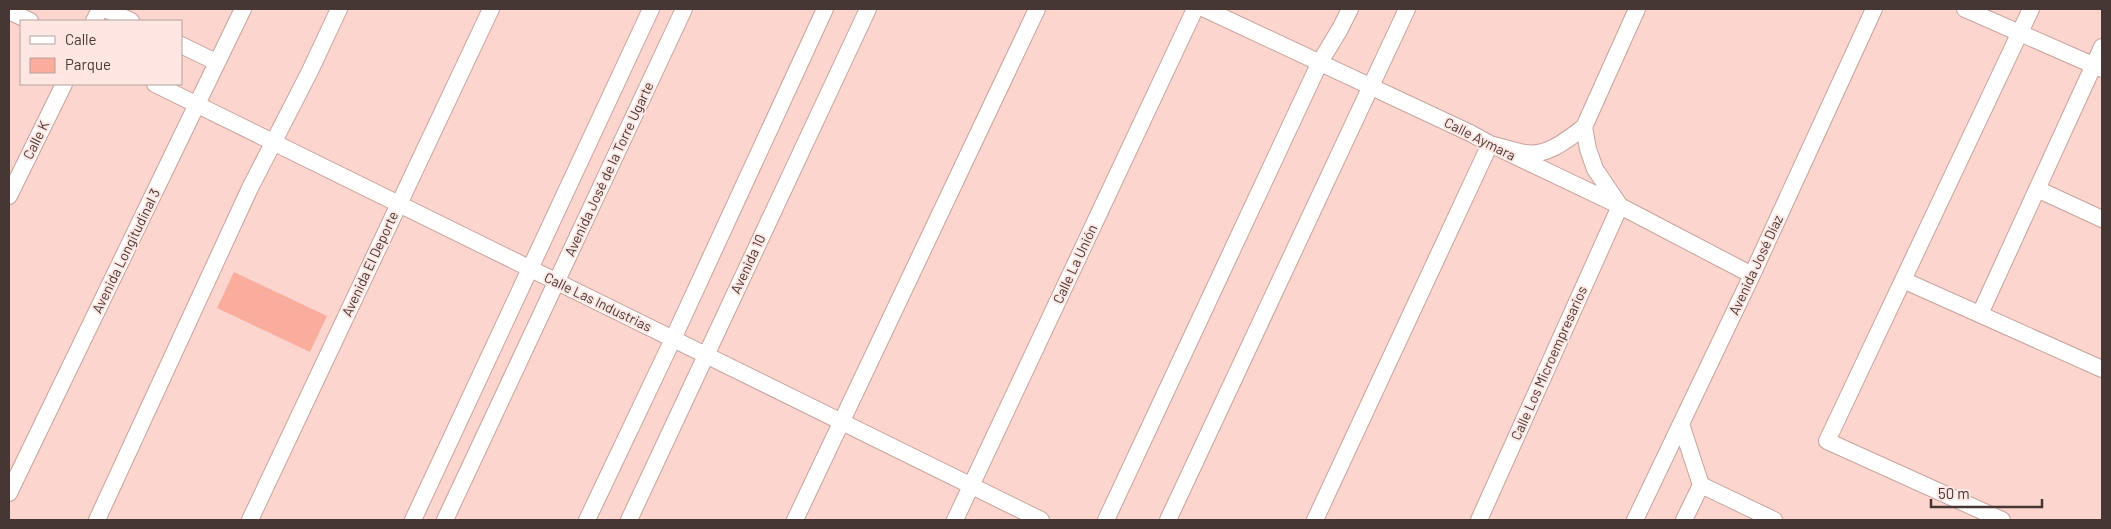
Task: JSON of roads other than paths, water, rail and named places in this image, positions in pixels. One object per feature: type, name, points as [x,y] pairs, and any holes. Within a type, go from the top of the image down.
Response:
[{"type":"street","points":[[104,9],[129,20]]},
{"type":"street","name":"Avenida Longitudinal 3","points":[[9,493],[243,9]]},
{"type":"street","points":[[97,520],[272,142],[310,71],[339,9]]},
{"type":"street","name":"Avenida El Deporte","points":[[250,520],[491,9]]},
{"type":"street","points":[[412,520],[651,9]]},
{"type":"street","name":"Avenida José de la Torre Ugarte","points":[[445,520],[684,9]]},
{"type":"street","points":[[587,520],[673,339],[825,9]]},
{"type":"street","name":"Avenida 10","points":[[629,520],[868,9]]},
{"type":"street","points":[[794,520],[1037,9]]},
{"type":"street","name":"Calle La Unión","points":[[955,520],[1195,9]]},
{"type":"street","name":"Calle Aymara","points":[[1205,9],[1470,133],[1620,206],[1752,275]]},
{"type":"street","points":[[1106,520],[1320,62],[1350,9]]},
{"type":"street","points":[[1168,520],[1408,9]]},
{"type":"street","points":[[1315,520],[1490,144],[1527,154],[1548,150],[1562,144],[1584,127],[1637,9]]},
{"type":"street","name":"Avenida José Díaz","points":[[1634,520],[1752,275],[1874,9]]},
{"type":"street","points":[[1965,9],[2098,67]]},
{"type":"street","points":[[2002,520],[1827,441],[2031,9]]},
{"type":"street","points":[[9,11],[28,20]]},
{"type":"street","points":[[182,45],[216,62]]},
{"type":"street","points":[[1980,314],[2037,189],[2098,67],[2102,46]]},
{"type":"street","name":"Calle K","points":[[9,196],[64,85]]},
{"type":"street","name":"Calle Las Industrias","points":[[157,85],[1041,520]]},
{"type":"street","points":[[1584,127],[1588,149],[1595,168],[1620,206]]},
{"type":"street","points":[[2037,189],[2102,219]]},
{"type":"street","name":"Calle Los Microempresarios","points":[[1479,520],[1620,206]]},
{"type":"street","points":[[1903,280],[2102,369]]},
{"type":"street","points":[[1681,424],[1701,485],[1684,520]]},
{"type":"street","points":[[1701,485],[1774,520]]}]
